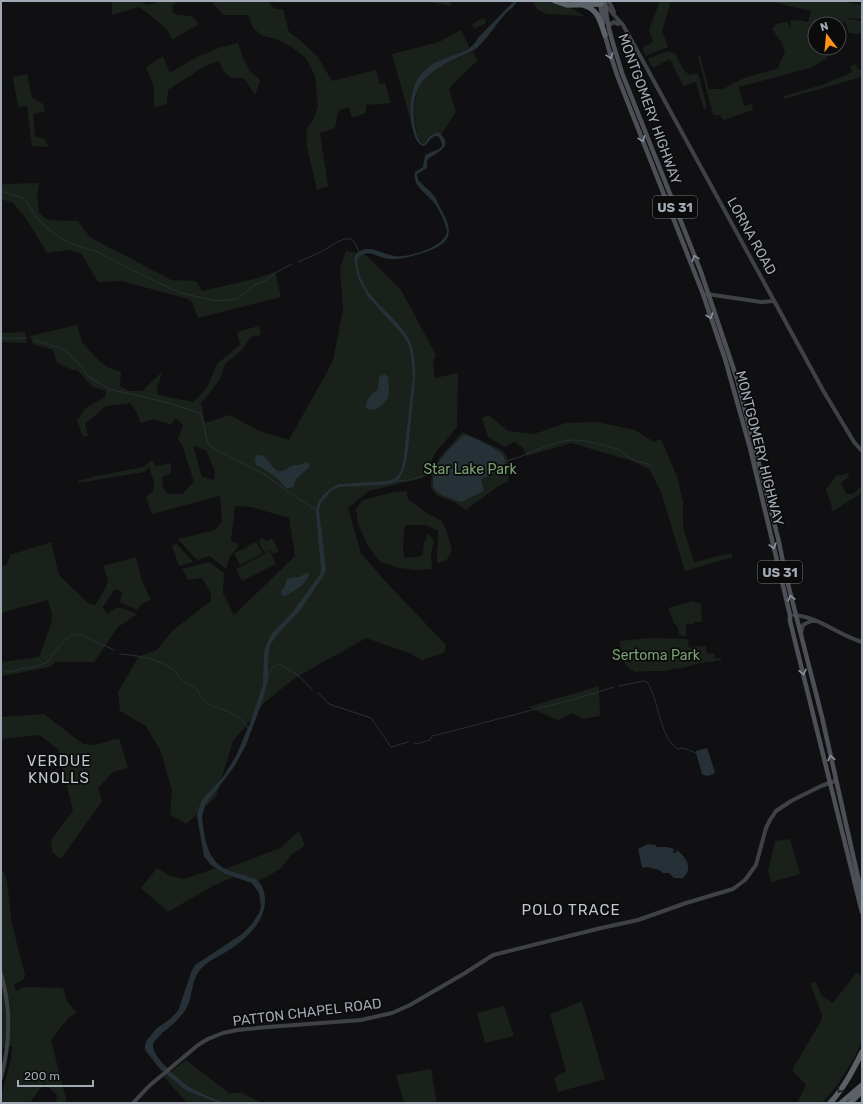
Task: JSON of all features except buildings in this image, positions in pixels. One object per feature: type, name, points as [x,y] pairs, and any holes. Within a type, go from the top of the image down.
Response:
[{"type":"highway","points":[[555,1],[567,5],[590,1]]},
{"type":"highway","points":[[564,1],[603,4]]},
{"type":"highway","points":[[579,2],[595,10],[605,35]]},
{"type":"highway","points":[[830,1103],[850,1076],[862,1052]]},
{"type":"highway","points":[[841,1103],[862,1085]]},
{"type":"highway","points":[[850,1103],[862,1091]]},
{"type":"main road","name":"MONTGOMERY HIGHWAY","points":[[603,4],[622,73],[660,167],[708,295],[737,380],[778,538],[793,615],[790,621],[862,892]]},
{"type":"main road","name":"MONTGOMERY HIGHWAY","points":[[603,4],[605,35],[617,75],[703,294],[726,359],[793,615],[801,635],[826,735],[833,782],[833,792],[859,880],[862,912]]},
{"type":"main road","points":[[854,863],[862,872]]},
{"type":"street","points":[[609,1],[617,18]]},
{"type":"street","name":"LORNA ROAD","points":[[603,4],[617,18],[633,43],[824,392],[854,442],[862,451]]},
{"type":"street","name":"LORNA ROAD","points":[[603,4],[618,24],[624,29]]},
{"type":"street","points":[[609,25],[614,22],[618,24]]},
{"type":"street","points":[[703,294],[758,301],[774,301]]},
{"type":"street","points":[[793,615],[816,621],[861,642]]},
{"type":"street","points":[[801,635],[803,625],[811,621],[816,621]]},
{"type":"street","name":"PATTON CHAPEL ROAD","points":[[133,1103],[163,1074],[198,1045],[223,1033],[268,1027],[361,1020],[392,1013],[410,1005],[493,955],[601,928],[636,921],[686,903],[728,891],[741,884],[753,871],[758,860],[766,828],[776,811],[786,804],[821,786],[833,782]]},
{"type":"street","points":[[821,786],[828,787],[833,792]]},
{"type":"street","points":[[1,974],[7,1003],[8,1027],[7,1050],[1,1078]]},
{"type":"green space","points":[[142,1],[142,3],[148,5],[161,1],[179,1],[172,5],[173,13],[192,16],[199,24],[172,40],[168,31],[139,7],[112,15],[112,2]]},
{"type":"green space","points":[[211,1],[269,1],[271,6],[276,9],[283,9],[289,32],[318,57],[332,81],[376,70],[380,84],[385,83],[391,103],[366,105],[366,113],[352,118],[349,107],[338,111],[335,128],[320,133],[328,186],[317,190],[307,147],[306,131],[313,120],[318,107],[315,76],[306,58],[293,48],[277,39],[263,36],[253,28],[248,15],[223,15]]},
{"type":"green space","points":[[423,1],[450,1],[452,6]]},
{"type":"green space","points":[[532,1],[551,1],[555,4],[573,9],[585,16],[547,14],[538,10]]},
{"type":"green space","points":[[660,1],[671,1],[662,31],[668,47],[646,56],[642,48],[653,42],[649,29]]},
{"type":"green space","points":[[768,1],[840,1],[862,5],[862,19],[848,19],[862,21],[862,33],[849,33],[847,27],[847,16],[810,16],[811,11]]},
{"type":"green space","points":[[484,18],[486,23],[474,29],[472,24]]},
{"type":"green space","points":[[799,20],[807,22],[807,56],[827,56],[826,59],[810,68],[739,87],[744,106],[752,104],[753,110],[723,120],[720,115],[713,115],[698,57],[700,56],[709,89],[723,89],[744,78],[777,69],[785,52],[782,43],[772,29],[775,27],[775,24],[788,22],[789,27],[791,27],[790,21]]},
{"type":"green space","points":[[461,30],[470,48],[438,61],[426,68],[420,75],[413,87],[410,108],[411,122],[392,54],[439,42]]},
{"type":"green space","points":[[238,43],[243,58],[250,71],[260,80],[255,95],[244,78],[231,78],[224,72],[219,61],[203,67],[168,90],[167,104],[154,107],[154,87],[146,67],[163,56],[170,73],[195,58],[221,47]]},
{"type":"green space","points":[[667,51],[675,53],[683,69],[689,75],[698,73],[707,107],[704,110],[696,82],[683,86],[670,59],[653,68],[648,59]]},
{"type":"green space","points":[[472,52],[478,60],[453,84],[449,90],[456,112],[441,135],[438,132],[428,136],[425,143],[422,144],[417,136],[414,114],[416,96],[420,85],[433,71]]},
{"type":"green space","points":[[856,64],[858,70],[862,69],[862,77],[784,99],[783,98],[784,96],[825,84],[852,72],[850,66]]},
{"type":"green space","points":[[27,74],[32,98],[43,104],[45,111],[33,114],[35,136],[45,139],[48,147],[32,146],[27,106],[18,107],[13,77]]},
{"type":"green space","points":[[39,183],[37,198],[39,213],[48,220],[78,221],[90,237],[171,280],[196,281],[202,291],[258,278],[275,272],[281,297],[198,318],[192,302],[188,299],[122,281],[98,282],[81,253],[68,250],[47,253],[27,220],[13,203],[1,199],[1,184]]},
{"type":"green space","points":[[346,251],[366,255],[401,290],[436,355],[433,361],[435,378],[458,373],[457,427],[436,452],[422,478],[369,491],[348,508],[361,553],[385,581],[446,645],[444,653],[422,660],[409,653],[366,638],[295,678],[265,702],[233,741],[216,797],[186,824],[170,815],[172,791],[161,752],[146,726],[120,711],[118,692],[139,656],[157,650],[172,631],[211,601],[211,594],[202,578],[188,580],[182,569],[209,562],[224,573],[223,593],[234,615],[295,556],[289,518],[251,507],[235,506],[231,540],[238,544],[238,547],[230,556],[226,569],[210,556],[197,560],[178,539],[215,530],[222,522],[220,496],[152,514],[146,497],[153,492],[154,482],[149,467],[144,472],[78,483],[78,481],[96,476],[143,467],[152,460],[156,466],[171,463],[171,473],[162,477],[163,488],[168,494],[182,494],[194,482],[182,445],[178,439],[183,425],[176,418],[171,425],[154,419],[141,423],[136,411],[130,403],[106,406],[85,424],[88,436],[83,437],[77,421],[86,408],[106,396],[105,390],[93,387],[77,370],[72,370],[57,363],[53,350],[33,344],[30,336],[77,325],[82,342],[95,357],[107,367],[121,372],[120,386],[129,391],[142,391],[162,372],[157,389],[158,395],[193,402],[206,389],[217,364],[240,345],[237,332],[259,326],[261,335],[251,337],[242,350],[225,364],[220,379],[201,403],[205,423],[230,415],[259,431],[289,440],[333,361],[343,309],[340,268]],"holes":[[[193,446],[206,450],[215,472],[214,480],[202,477]]]},
{"type":"green space","points":[[25,332],[27,343],[1,342],[1,333]]},
{"type":"green space","points":[[489,415],[508,431],[534,434],[566,423],[597,422],[635,430],[654,442],[661,439],[677,476],[683,502],[683,527],[694,562],[731,553],[733,557],[685,571],[661,492],[649,469],[632,461],[571,443],[527,456],[523,448],[514,442],[504,447],[488,437],[482,418]]},
{"type":"green space","name":"Star Lake Park","points":[[462,432],[502,450],[507,457],[509,464],[508,481],[497,487],[466,510],[454,502],[438,496],[433,491],[431,486],[431,480],[438,460]]},
{"type":"green space","points":[[848,473],[849,477],[841,483],[846,494],[853,494],[862,486],[862,493],[833,511],[826,489],[836,476]]},
{"type":"green space","points":[[406,491],[408,499],[425,512],[442,521],[447,532],[452,550],[446,561],[437,563],[438,531],[426,525],[407,525],[404,528],[403,548],[405,558],[422,556],[424,543],[428,533],[434,541],[431,555],[432,569],[415,570],[400,568],[380,562],[368,546],[358,524],[356,509],[363,500],[389,493]]},
{"type":"green space","points":[[263,538],[267,542],[271,539],[273,540],[278,552],[272,553],[270,550],[265,553],[259,542],[259,540]]},
{"type":"green space","points":[[51,542],[59,575],[89,604],[95,605],[106,587],[108,579],[103,566],[136,557],[142,581],[151,600],[142,604],[137,610],[120,602],[122,592],[115,589],[103,607],[107,614],[118,607],[137,614],[118,627],[94,662],[56,662],[50,667],[3,676],[1,675],[1,662],[39,657],[51,624],[52,614],[48,600],[1,613],[1,566],[7,564],[10,555]]},
{"type":"green space","points":[[256,542],[263,553],[240,565],[234,553]]},
{"type":"green space","points":[[177,544],[193,562],[179,566],[172,545]]},
{"type":"green space","points":[[270,551],[276,564],[242,581],[236,569]]},
{"type":"green space","points":[[693,601],[701,604],[702,622],[686,624],[686,636],[679,635],[678,628],[674,623],[668,608]]},
{"type":"green space","name":"Sertoma Park","points":[[650,638],[688,639],[689,648],[706,646],[706,653],[714,653],[715,658],[721,658],[721,660],[664,671],[635,672],[628,668],[621,658],[620,641]]},
{"type":"green space","points":[[599,686],[600,716],[582,719],[572,713],[558,720],[528,707]]},
{"type":"green space","points":[[44,714],[83,744],[95,745],[119,738],[128,768],[113,772],[98,788],[102,801],[61,859],[52,852],[51,840],[73,811],[58,749],[39,735],[1,739],[1,717]]},
{"type":"green space","points":[[299,831],[305,846],[292,854],[280,869],[259,881],[225,869],[280,848]]},
{"type":"green space","points":[[790,839],[800,874],[771,882],[768,871],[775,841]]},
{"type":"green space","points":[[157,868],[170,876],[184,879],[216,868],[224,874],[233,877],[211,887],[168,912],[141,888]]},
{"type":"green space","points":[[1,869],[7,880],[12,924],[25,975],[23,980],[14,984],[16,991],[25,987],[63,988],[67,1001],[77,1013],[69,1017],[51,1040],[67,1103],[56,1103],[57,1095],[44,1083],[30,1103],[1,1103],[11,1058],[12,1046],[3,1048],[1,1063]]},
{"type":"green space","points":[[856,973],[862,975],[862,1035],[859,1048],[851,1064],[835,1088],[822,1103],[797,1103],[806,1085],[792,1070],[821,1021],[822,1015],[810,983],[815,981],[822,996],[833,1003]]},
{"type":"green space","points":[[582,1001],[605,1079],[558,1092],[554,1078],[566,1071],[550,1014]]},
{"type":"green space","points":[[504,1006],[514,1036],[485,1043],[477,1013]]},
{"type":"green space","points":[[186,1060],[229,1093],[242,1093],[262,1103],[226,1103],[194,1090],[171,1072]]},
{"type":"green space","points":[[431,1069],[437,1103],[404,1103],[396,1075]]},
{"type":"green space","points":[[166,1074],[189,1092],[218,1103],[187,1103],[164,1077]]},
{"type":"shaded area","points":[[514,1],[517,1],[514,6],[506,13],[478,47],[471,52],[439,67],[431,73],[424,79],[416,95],[414,118],[418,139],[422,144],[425,143],[429,136],[438,132],[445,141],[443,148],[427,160],[427,168],[417,174],[418,180],[436,198],[446,219],[449,231],[445,241],[434,249],[404,258],[386,258],[369,253],[361,255],[357,259],[358,268],[363,283],[373,298],[404,331],[412,348],[415,379],[408,449],[404,470],[397,482],[382,485],[339,487],[331,491],[321,503],[319,510],[326,570],[301,609],[277,635],[270,645],[268,657],[268,680],[262,702],[246,745],[234,767],[205,805],[202,818],[205,839],[210,854],[223,868],[257,880],[260,883],[265,895],[264,908],[259,922],[249,934],[238,944],[211,961],[200,970],[195,980],[187,1008],[177,1021],[162,1033],[154,1042],[153,1047],[161,1061],[183,1082],[195,1090],[226,1103],[218,1103],[189,1092],[183,1088],[160,1069],[145,1050],[147,1040],[156,1029],[178,1011],[195,965],[242,934],[252,924],[259,913],[261,906],[259,893],[252,883],[225,874],[211,865],[204,856],[197,816],[198,810],[202,800],[223,777],[236,756],[250,723],[263,685],[264,652],[272,633],[292,613],[320,574],[321,569],[316,512],[318,503],[327,491],[339,484],[387,481],[397,477],[401,470],[413,377],[411,356],[408,343],[402,334],[368,297],[358,278],[354,258],[358,252],[366,249],[395,256],[418,253],[441,242],[445,236],[447,231],[440,213],[432,200],[421,190],[416,182],[415,172],[423,167],[425,155],[439,149],[442,146],[438,136],[432,138],[424,146],[419,144],[416,139],[412,127],[410,112],[413,88],[416,80],[428,67],[470,48]]},
{"type":"shaded area","points":[[385,374],[388,377],[389,394],[387,399],[373,410],[366,408],[368,399],[378,389],[379,377]]},
{"type":"shaded area","name":"Star Lake Park","points":[[464,435],[489,446],[502,454],[505,459],[505,463],[491,475],[481,479],[484,491],[461,502],[440,494],[435,490],[433,481],[439,461]]},
{"type":"shaded area","points":[[257,455],[262,455],[265,457],[274,468],[280,471],[306,462],[308,462],[310,466],[298,477],[294,486],[291,488],[286,488],[280,481],[256,465],[255,459]]},
{"type":"shaded area","points":[[307,573],[309,575],[302,585],[285,596],[282,595],[281,591],[284,588],[287,579],[299,577]]},
{"type":"shaded area","points":[[707,748],[715,772],[714,774],[707,776],[702,774],[696,751]]},
{"type":"shaded area","points":[[648,844],[656,845],[656,847],[667,847],[674,849],[674,853],[676,853],[677,850],[688,863],[688,870],[683,878],[674,878],[669,873],[663,873],[659,870],[642,867],[638,849]]},
{"type":"waterway","points":[[1,191],[23,198],[36,217],[60,238],[69,243],[98,252],[178,292],[215,301],[237,299],[254,285],[265,281],[277,272],[292,264]]},
{"type":"waterway","points":[[298,262],[345,239],[354,241],[359,252]]},
{"type":"waterway","points":[[1,338],[27,338]]},
{"type":"waterway","points":[[34,340],[65,350],[80,365],[88,376],[109,389],[165,402],[200,413],[208,444],[264,474],[316,510]]},
{"type":"waterway","points":[[505,461],[564,441],[578,440],[620,450],[630,458],[653,466]]},
{"type":"waterway","points":[[398,480],[406,481],[428,474],[434,475]]},
{"type":"waterway","points":[[1,670],[11,672],[24,668],[32,668],[45,663],[50,660],[61,644],[71,635],[81,635],[114,650]]},
{"type":"waterway","points":[[120,654],[147,658],[166,665],[187,684],[195,687],[206,703],[230,712],[240,718],[248,728]]},
{"type":"waterway","points":[[267,677],[273,667],[281,665],[299,676],[312,689]]},
{"type":"waterway","points":[[619,686],[644,681],[647,682],[655,699],[667,737],[678,749],[683,748],[696,753]]},
{"type":"waterway","points":[[414,743],[416,744],[430,740],[432,736],[582,697],[614,687]]},
{"type":"waterway","points":[[317,692],[329,704],[371,718],[391,747],[408,742]]},
{"type":"district","name":"VERDUE KNOLLS","points":[[59,770]]},
{"type":"district","name":"POLO TRACE","points":[[571,910]]}]
